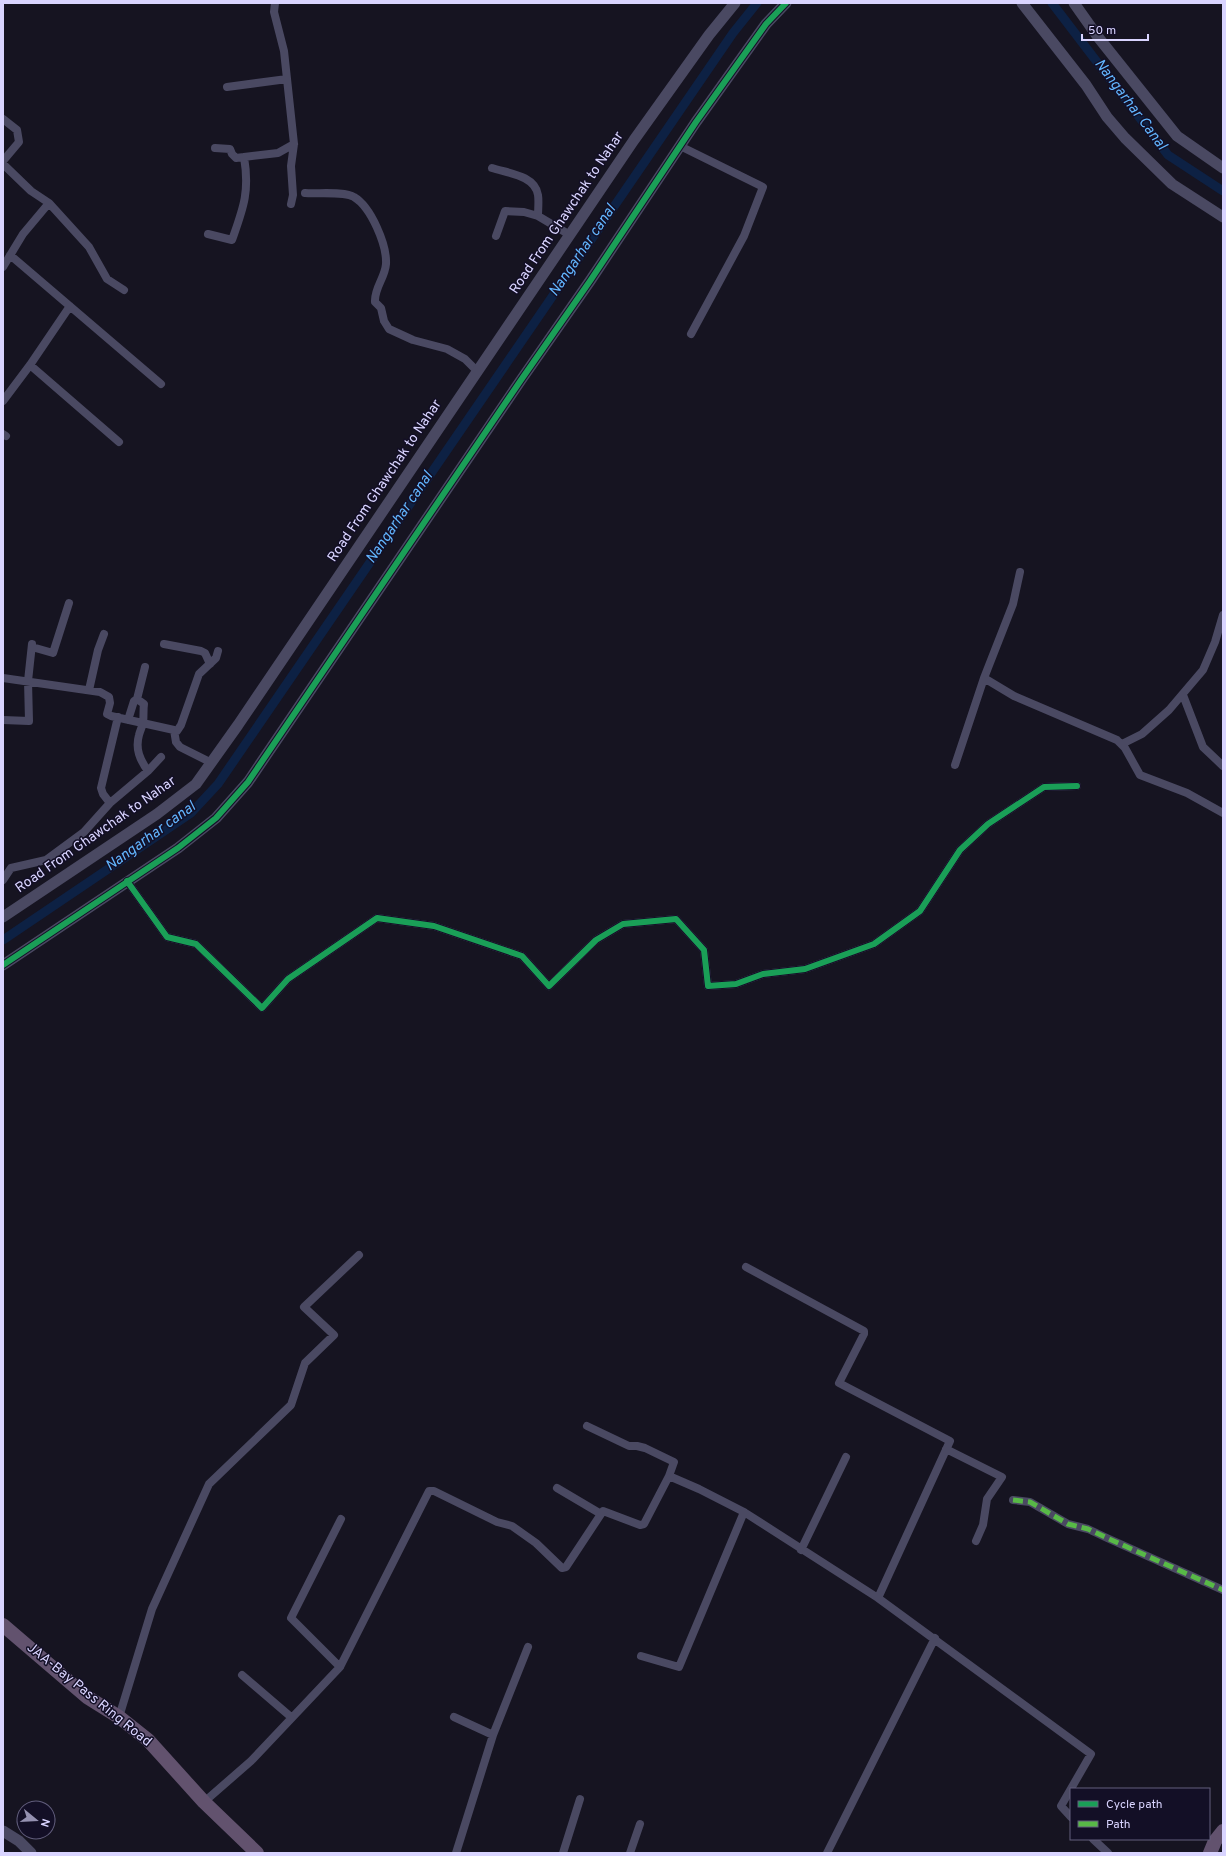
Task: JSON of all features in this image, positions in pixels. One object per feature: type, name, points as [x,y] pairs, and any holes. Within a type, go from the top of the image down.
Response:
[{"type":"highway","name":"JAA-Bay Pass Ring Road","points":[[3,1625],[87,1697],[119,1717],[148,1740],[204,1802],[258,1853]]},
{"type":"highway","points":[[1210,1852],[1215,1841],[1223,1831]]},
{"type":"street","points":[[275,3],[274,12],[284,51],[294,144],[291,166],[294,195],[291,204]]},
{"type":"street","name":"Road From Ghawchak to Nahar","points":[[3,917],[157,814],[196,784],[212,763],[478,372],[634,140],[709,35],[734,3]]},
{"type":"street","points":[[3,965],[178,848],[216,818],[248,782],[521,380],[590,282],[680,146],[766,24],[786,3]]},
{"type":"street","points":[[1022,3],[1086,85],[1107,117],[1125,138],[1172,184],[1223,217]]},
{"type":"street","points":[[1074,3],[1098,36],[1177,136],[1223,168]]},
{"type":"street","points":[[227,87],[287,79]]},
{"type":"street","points":[[3,119],[17,130],[19,142],[3,161]]},
{"type":"street","points":[[215,148],[230,149],[236,158],[278,153],[294,144]]},
{"type":"street","points":[[680,146],[763,187],[744,236],[691,334]]},
{"type":"street","points":[[208,234],[232,240],[244,207],[247,193],[247,175],[244,157]]},
{"type":"street","points":[[3,164],[31,191],[49,204],[89,247],[107,279],[124,290]]},
{"type":"street","points":[[492,168],[527,179],[535,185],[538,195],[538,216]]},
{"type":"street","points":[[305,193],[347,195],[354,197],[366,209],[383,240],[386,265],[374,294],[375,302],[381,308],[384,321],[389,329],[413,340],[447,349],[465,359],[478,372]]},
{"type":"street","points":[[3,267],[23,234],[49,204]]},
{"type":"street","points":[[496,236],[505,211],[524,212],[538,216],[570,235]]},
{"type":"street","points":[[10,255],[161,384]]},
{"type":"street","points":[[3,401],[30,365],[70,306]]},
{"type":"street","points":[[30,365],[119,442]]},
{"type":"street","points":[[955,765],[984,678],[1013,604],[1020,572]]},
{"type":"street","points":[[3,720],[29,721],[28,681],[32,646],[53,653],[69,604]]},
{"type":"street","points":[[1122,744],[1142,734],[1183,695],[1203,670],[1215,642],[1223,616]]},
{"type":"street","points":[[89,690],[98,650],[104,634]]},
{"type":"street","points":[[164,644],[200,650],[205,653],[210,664]]},
{"type":"street","points":[[3,678],[100,692],[108,697],[110,703],[107,714],[118,718],[177,730],[181,725],[199,674],[216,658],[218,652]]},
{"type":"street","points":[[128,720],[134,701],[137,699],[146,667]]},
{"type":"street","points":[[984,678],[1014,696],[1099,731],[1122,744],[1140,775],[1187,793],[1223,813]]},
{"type":"street","points":[[1183,695],[1203,747],[1223,766]]},
{"type":"street","points":[[137,699],[144,704],[142,713],[143,722],[138,736],[137,747],[140,760],[148,771]]},
{"type":"street","points":[[110,803],[103,794],[101,788],[118,718]]},
{"type":"street","points":[[174,730],[176,742],[180,747],[212,763]]},
{"type":"street","points":[[3,880],[11,868],[46,860],[84,832],[110,803],[148,771],[161,757]]},
{"type":"street","points":[[127,881],[167,937],[196,944],[262,1008],[288,979],[377,918],[434,926],[522,956],[549,986],[596,940],[623,924],[676,919],[704,950],[708,986],[736,984],[763,974],[804,969],[874,944],[920,911],[960,850],[988,824],[1044,787],[1077,786]]},
{"type":"street","points":[[119,1717],[152,1609],[209,1484],[291,1405],[306,1363],[334,1336],[304,1307],[359,1255]]},
{"type":"street","points":[[746,1267],[862,1329],[864,1334],[839,1382],[949,1440],[950,1442],[878,1598]]},
{"type":"street","points":[[204,1802],[251,1761],[340,1666],[429,1491],[434,1491],[497,1522],[512,1526],[536,1543],[562,1568],[566,1567],[603,1511],[642,1525],[669,1476],[674,1465],[673,1461],[637,1446],[629,1446],[587,1426]]},
{"type":"street","points":[[946,1450],[1002,1477],[987,1499],[983,1525],[976,1541]]},
{"type":"street","points":[[801,1550],[846,1457]]},
{"type":"street","points":[[669,1476],[699,1489],[744,1512],[801,1550],[829,1565],[935,1638],[1091,1754],[1071,1788]]},
{"type":"street","points":[[557,1488],[601,1514]]},
{"type":"street","points":[[1013,1500],[1030,1502],[1068,1524],[1088,1529],[1223,1590]]},
{"type":"street","points":[[641,1656],[679,1667],[744,1512]]},
{"type":"street","points":[[340,1519],[291,1618],[340,1666]]},
{"type":"street","points":[[827,1853],[935,1638]]},
{"type":"street","points":[[456,1853],[493,1735],[528,1648]]},
{"type":"street","points":[[242,1675],[291,1717]]},
{"type":"street","points":[[454,1717],[493,1735]]},
{"type":"street","points":[[1070,1789],[1060,1806],[1070,1816]]},
{"type":"street","points":[[563,1853],[580,1799]]},
{"type":"street","points":[[630,1853],[640,1824]]},
{"type":"street","points":[[3,1832],[18,1841],[31,1853]]},
{"type":"street","points":[[1094,1840],[1108,1853]]},
{"type":"waterway","name":"Nangarhar canal","points":[[3,940],[191,813],[218,784],[733,33],[757,3]]},
{"type":"waterway","name":"Nangarhar Canal","points":[[1052,3],[1168,155],[1223,191]]},
{"type":"marked path","points":[[1013,1500],[1030,1502],[1068,1524],[1088,1529],[1223,1590]]},
{"type":"cycle path","points":[[3,965],[178,848],[216,818],[248,782],[590,281],[696,122],[766,24],[786,3]]},
{"type":"cycle path","points":[[127,881],[167,937],[196,944],[262,1008],[288,979],[377,918],[434,926],[522,956],[549,986],[596,940],[623,924],[676,919],[704,950],[708,986],[736,984],[763,974],[805,969],[874,944],[920,911],[960,850],[988,824],[1044,787],[1077,786]]}]
